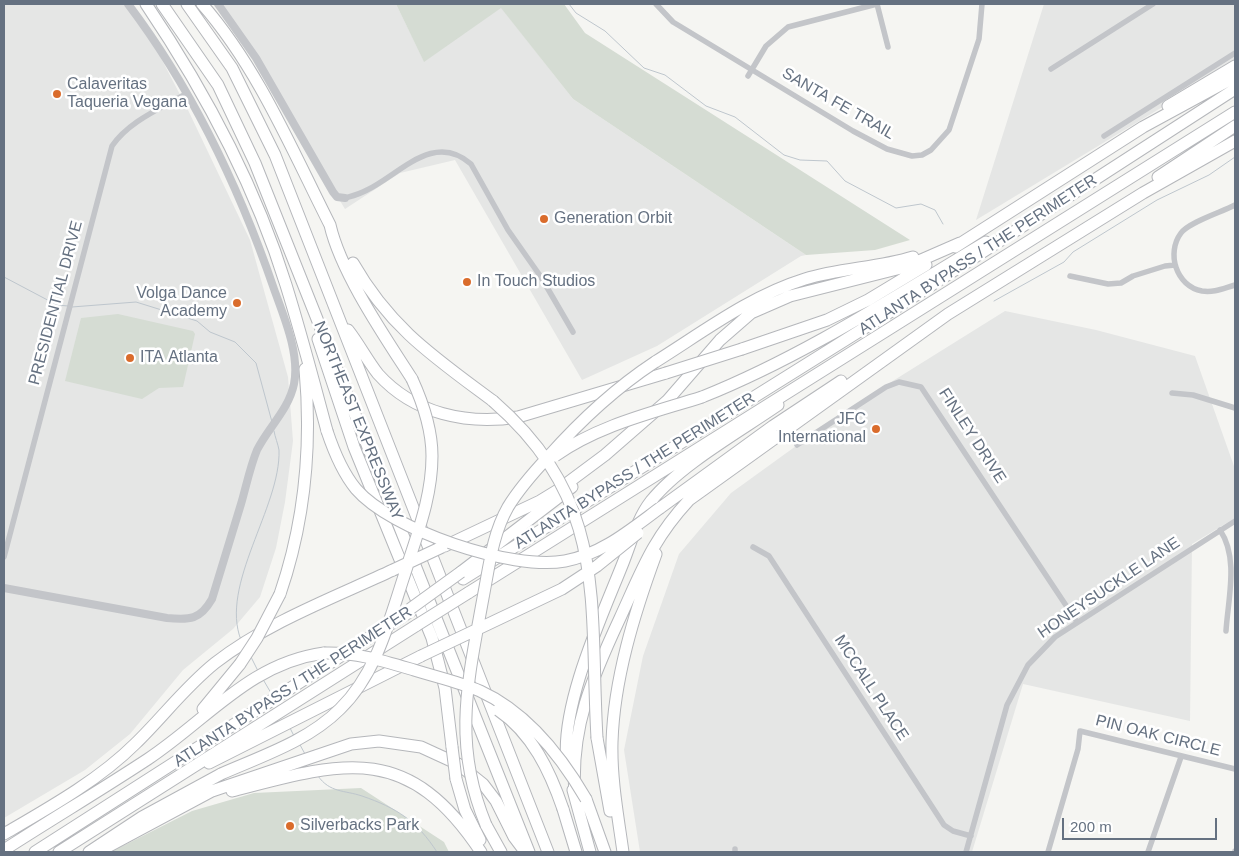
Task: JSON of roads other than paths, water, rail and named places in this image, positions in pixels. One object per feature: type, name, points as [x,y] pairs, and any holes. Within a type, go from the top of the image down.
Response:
[{"type":"highway","points":[[146,4],[168,36],[231,148],[252,196],[286,284],[327,432],[335,454],[356,489],[387,515],[405,525],[436,537],[510,560],[548,563],[584,555],[614,542],[661,511]]},
{"type":"highway","name":"NORTHEAST EXPRESSWAY","points":[[162,4],[218,85],[240,128],[313,308],[527,852]]},
{"type":"highway","name":"NORTHEAST EXPRESSWAY","points":[[187,4],[232,68],[260,122],[292,198],[548,852]]},
{"type":"highway","points":[[202,4],[241,57],[255,81],[330,225],[365,284],[400,328],[518,424],[548,461],[565,489],[578,520],[590,572],[597,738],[621,852]]},
{"type":"highway","points":[[1109,150],[1135,126],[1235,66]]},
{"type":"highway","points":[[339,319],[379,374],[392,387],[417,404],[442,414],[462,419],[518,418],[742,349],[827,320],[868,300],[1144,127],[1235,77]]},
{"type":"highway","name":"ATLANTA BYPASS / THE PERIMETER","points":[[35,852],[361,643],[462,575],[1058,204],[1235,90]]},
{"type":"highway","name":"ATLANTA BYPASS / THE PERIMETER","points":[[64,850],[758,408],[861,347],[1235,112]]},
{"type":"highway","points":[[1060,244],[1235,126]]},
{"type":"highway","points":[[159,788],[421,656],[562,589],[597,566],[661,511],[732,456],[773,426],[884,352],[1143,193],[1235,141]]},
{"type":"highway","points":[[539,466],[575,442],[604,428],[702,397],[760,371],[854,321],[988,240],[1058,204]]},
{"type":"highway","points":[[89,852],[150,812],[221,774],[295,741],[329,720],[349,700],[363,681],[378,651],[423,517],[431,480],[432,453],[429,425],[412,379],[359,292],[333,240],[330,225]]},
{"type":"highway","points":[[501,852],[486,825],[473,787],[468,764],[465,727],[468,685],[491,557],[498,528],[514,496],[539,466],[602,402],[628,380],[746,304],[788,284],[836,271],[908,259],[950,244],[984,228]]},
{"type":"highway","points":[[462,575],[561,497],[605,455],[667,401],[720,340],[751,313],[790,296],[905,267],[960,244]]},
{"type":"highway","points":[[313,308],[317,336],[354,447],[432,638],[444,688],[456,779],[465,810],[487,852]]},
{"type":"highway","points":[[590,852],[580,797],[573,773],[575,743],[582,712],[595,671],[642,568],[662,532],[689,500],[948,314]]},
{"type":"highway","points":[[580,797],[566,759],[572,702],[600,620],[643,513],[662,489],[687,468],[861,347]]},
{"type":"highway","points":[[148,758],[197,715],[240,664],[261,631],[280,594],[291,562],[301,509],[307,460],[309,414],[304,350]]},
{"type":"highway","points":[[4,834],[118,760],[200,676],[240,645],[300,613],[540,501],[605,455]]},
{"type":"highway","points":[[621,852],[614,790],[612,743],[614,710],[623,662],[656,554],[672,526],[713,483]]},
{"type":"highway","points":[[4,850],[148,758],[259,674],[279,664],[314,654],[341,652],[371,657],[481,692],[520,717],[556,753],[580,797],[605,852]]},
{"type":"highway","points":[[413,670],[472,693],[503,713],[519,728],[543,760],[563,809],[576,852]]},
{"type":"highway","points":[[98,852],[212,791],[351,744],[396,742],[421,746],[440,754],[474,776],[496,801],[514,837],[527,852]]},
{"type":"highway","points":[[158,820],[232,791],[290,775],[341,766],[371,768],[402,776],[439,800],[450,811],[481,852]]},
{"type":"highway","points":[[4,843],[44,824]]},
{"type":"street","points":[[4,588],[167,618],[185,620],[197,617],[205,611],[212,599],[253,461],[265,437],[292,393],[295,371],[283,315],[263,258],[230,176],[187,93],[128,4]]},
{"type":"street","points":[[218,4],[256,58],[337,197],[345,198],[368,190],[410,162],[427,154],[444,151],[464,158],[471,164],[508,230],[541,277],[574,332]]},
{"type":"street","name":"SANTA FE TRAIL","points":[[656,4],[673,22],[887,149],[901,154],[922,155],[941,141],[949,130],[979,40],[982,4]]},
{"type":"street","points":[[843,4],[844,11]]},
{"type":"street","points":[[748,76],[766,46],[788,27],[877,4],[888,47]]},
{"type":"street","points":[[1051,69],[1153,4]]},
{"type":"street","points":[[1104,136],[1235,53]]},
{"type":"street","name":"PRESIDENTIAL DRIVE","points":[[4,557],[112,146],[119,136],[137,123],[187,93]]},
{"type":"street","points":[[1235,206],[1185,229],[1173,250],[1176,265],[1187,285],[1200,291],[1213,292],[1235,285]]},
{"type":"street","points":[[1070,276],[1108,284],[1121,284],[1133,276],[1165,266],[1176,265]]},
{"type":"street","name":"FINLEY DRIVE","points":[[797,445],[886,387],[899,382],[921,387],[1077,622]]},
{"type":"street","points":[[1172,393],[1193,395],[1235,408]]},
{"type":"street","name":"HONEYSUCKLE LANE","points":[[966,852],[999,732],[1014,688],[1036,655],[1055,637],[1077,622],[1235,521]]},
{"type":"street","points":[[1220,530],[1228,542],[1231,566],[1226,631]]},
{"type":"street","name":"MCCALL PLACE","points":[[753,546],[769,556],[944,825],[953,831],[971,836]]},
{"type":"street","name":"PIN OAK CIRCLE","points":[[1048,852],[1078,749],[1080,731],[1235,770]]},
{"type":"street","points":[[1148,852],[1181,756]]},
{"type":"waterway","points":[[569,4],[576,13],[605,31],[644,68],[665,75],[706,106],[735,117],[784,155],[800,160],[827,161],[845,181],[896,208],[921,204],[935,210],[943,224]]},
{"type":"waterway","points":[[994,301],[1064,262],[1073,252],[1157,200],[1209,175],[1235,157]]},
{"type":"waterway","points":[[4,277],[57,305],[68,306]]},
{"type":"waterway","points":[[72,307],[136,302],[197,321],[210,332],[235,342],[256,363],[272,422]]},
{"type":"waterway","points":[[241,640],[236,618],[238,595],[244,571],[271,496],[277,472],[279,450],[274,431]]},
{"type":"waterway","points":[[251,657],[258,671]]},
{"type":"waterway","points":[[264,681],[271,693]]},
{"type":"waterway","points":[[290,728],[294,736]]},
{"type":"waterway","points":[[299,743],[305,754]]},
{"type":"waterway","points":[[318,776],[332,788],[362,796],[396,811],[414,824],[437,852]]},
{"type":"place","name":"Calaveritas Taqueria Vegana","points":[[57,94]]},
{"type":"place","name":"Generation Orbit","points":[[544,219]]},
{"type":"place","name":"In Touch Studios","points":[[467,282]]},
{"type":"place","name":"Volga Dance Academy","points":[[237,303]]},
{"type":"place","name":"ITA Atlanta","points":[[130,358]]},
{"type":"place","name":"JFC International","points":[[876,429]]},
{"type":"place","name":"Silverbacks Park","points":[[290,826]]}]
